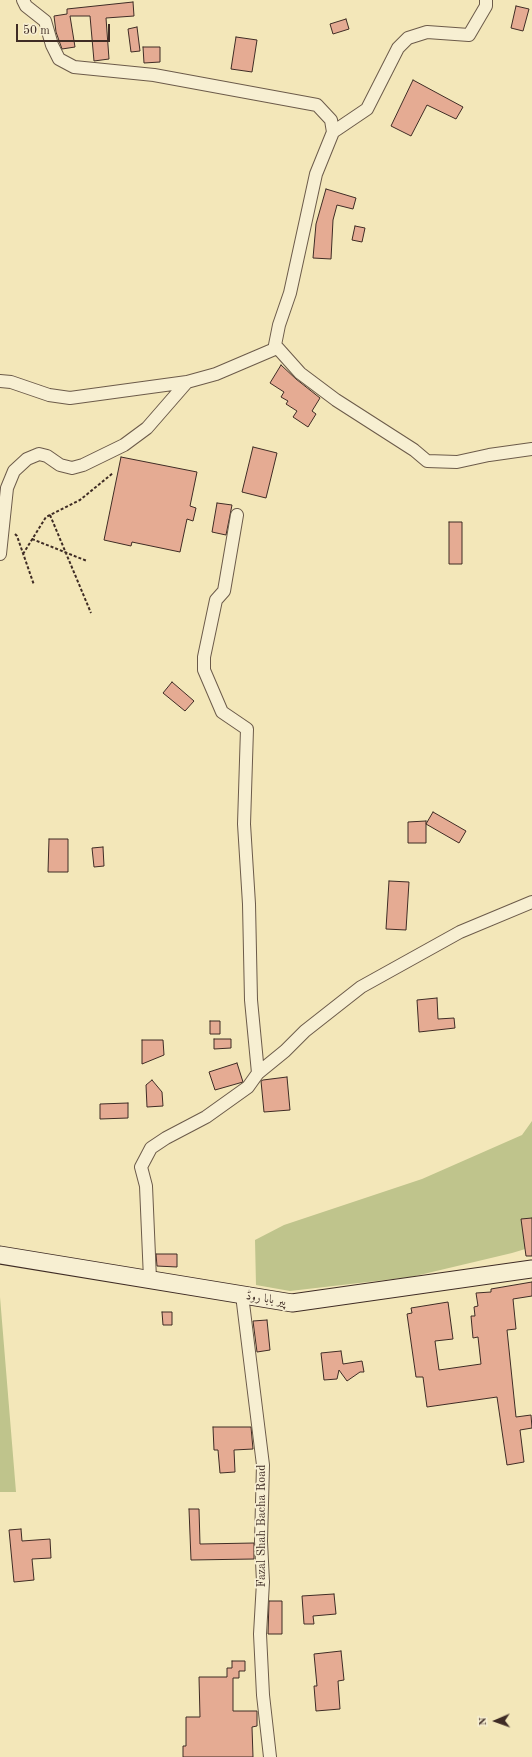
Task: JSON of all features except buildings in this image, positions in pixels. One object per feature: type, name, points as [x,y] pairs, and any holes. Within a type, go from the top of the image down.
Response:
[{"type":"main road","name":"پیر بابا روڈ","points":[[0,1255],[292,1303],[532,1269]]},
{"type":"street","points":[[23,0],[26,6],[45,21],[52,45],[59,59],[74,67],[154,75],[317,105],[331,120],[333,132],[316,174],[290,293],[279,326],[275,345],[300,373],[330,396],[414,450],[427,461],[457,462],[489,455],[532,449]]},
{"type":"street","points":[[333,132],[366,109],[398,48],[408,38],[427,32],[469,35],[486,6],[486,0]]},
{"type":"street","points":[[0,381],[10,382],[49,395],[70,398],[187,382],[216,374],[277,348]]},
{"type":"street","points":[[0,554],[7,488],[14,471],[27,459],[39,454],[47,456],[60,465],[72,468],[83,465],[124,445],[147,428],[187,382]]},
{"type":"street","points":[[237,515],[224,591],[216,600],[204,657],[204,670],[222,712],[247,729],[244,824],[249,904],[251,1000],[258,1073]]},
{"type":"street","points":[[150,1279],[146,1186],[142,1168],[151,1148],[166,1138],[206,1117],[248,1087],[258,1073],[285,1051],[305,1030],[361,987],[460,932],[532,902]]},
{"type":"street","name":"Fazal Shah Bacha Road","points":[[242,1295],[263,1465],[261,1541],[263,1582],[260,1634],[270,1757]]},
{"type":"path","points":[[23,554],[46,517],[80,500],[113,474]]},
{"type":"path","points":[[50,515],[90,613]]},
{"type":"path","points":[[3,526],[17,536],[34,585]]},
{"type":"path","points":[[32,539],[87,561]]},
{"type":"green space","points":[[532,1121],[532,1247],[411,1277],[290,1291],[256,1285],[255,1240],[284,1225],[422,1179],[522,1135]]},
{"type":"green space","points":[[0,1297],[16,1492],[0,1492]]}]
